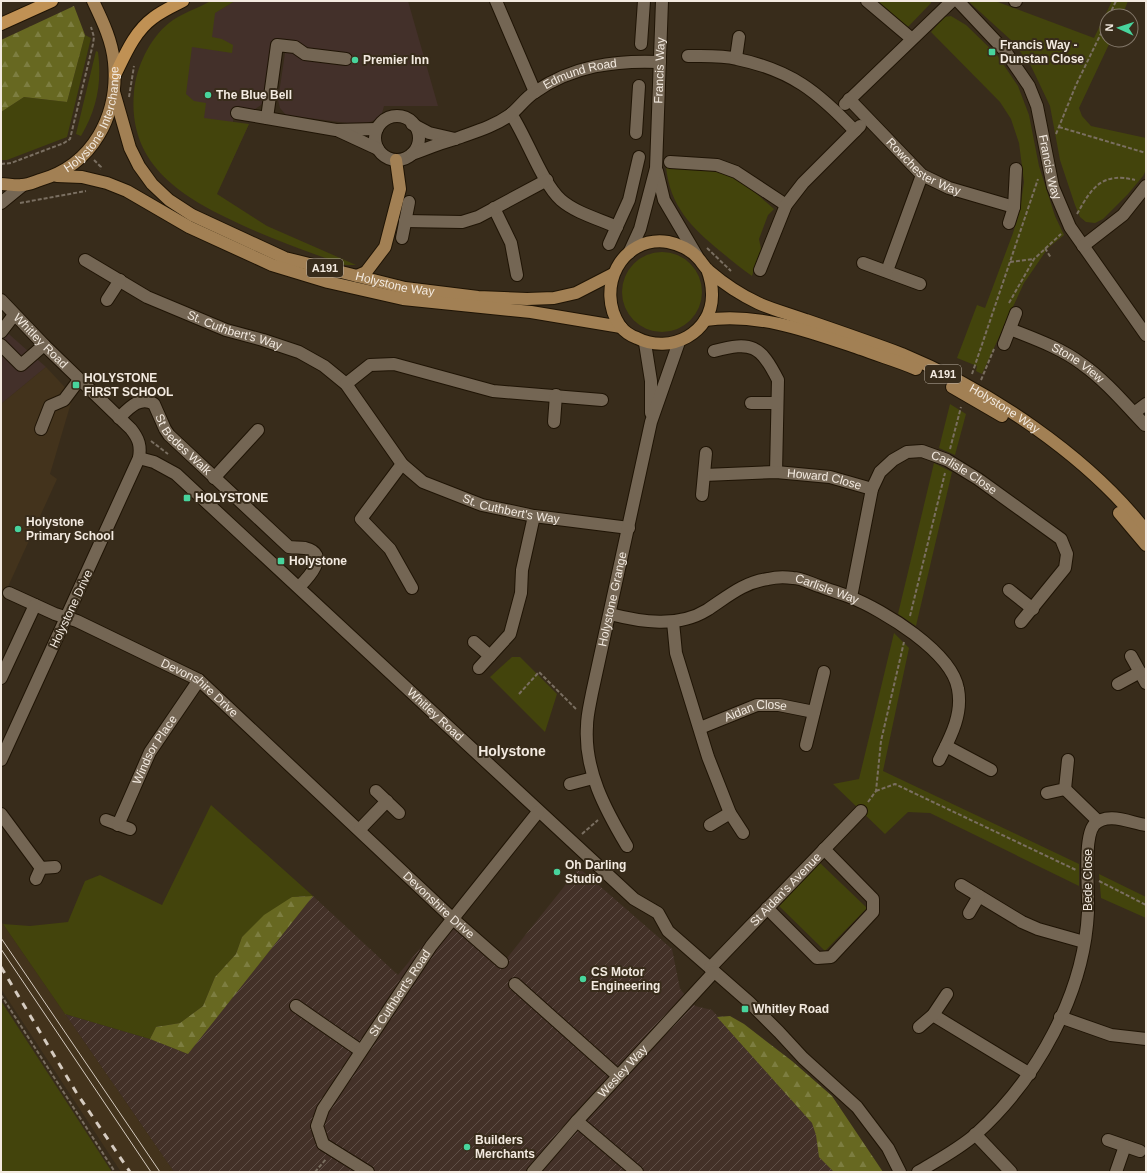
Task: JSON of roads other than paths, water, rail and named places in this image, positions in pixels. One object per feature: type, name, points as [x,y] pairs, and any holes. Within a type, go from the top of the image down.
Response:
[{"type":"highway","points":[[1,24],[52,1]]},
{"type":"highway","points":[[115,75],[135,37],[141,29],[152,18],[183,1]]},
{"type":"main road","name":"Holystone Interchange","points":[[1,184],[23,185],[57,176],[87,154],[94,144],[108,114],[114,92],[115,75],[110,45],[93,1]]},
{"type":"main road","name":"Holystone Way","points":[[114,92],[122,127],[138,166],[152,184],[170,200],[192,215],[285,258],[405,288],[478,297],[527,299],[554,298],[576,293],[613,274]]},
{"type":"main road","points":[[357,276],[366,272],[385,247],[400,189],[396,160]]},
{"type":"main road","name":"Holystone Way","points":[[57,176],[98,180],[127,191],[189,227],[272,266],[328,282],[403,299],[531,312],[621,327]]},
{"type":"main road","name":"Holystone Way","points":[[707,269],[711,282],[712,295],[710,308],[705,320],[694,333],[679,342],[662,345],[645,342],[631,336],[621,327],[612,310],[609,292],[613,274],[619,263],[628,253],[640,246],[652,242],[668,242],[684,247],[697,256],[707,269],[731,288],[759,304],[903,355],[1015,415],[1063,450],[1104,484],[1146,531]]},
{"type":"main road","name":"Holystone Way","points":[[705,320],[721,318],[759,319],[816,334],[910,366],[966,390],[1059,455],[1101,493],[1146,545]]},
{"type":"street","points":[[496,1],[534,92]]},
{"type":"street","name":"Francis Way","points":[[641,44],[644,1]]},
{"type":"street","name":"Francis Way","points":[[628,253],[640,229],[656,168],[662,1]]},
{"type":"street","points":[[867,1],[912,39]]},
{"type":"street","points":[[837,112],[952,1]]},
{"type":"street","name":"Francis Way","points":[[958,1],[1005,51],[1029,86],[1037,106],[1046,157],[1054,187],[1070,227],[1146,335]]},
{"type":"street","points":[[643,16],[662,17]]},
{"type":"street","points":[[736,58],[739,37]]},
{"type":"street","points":[[267,118],[277,45],[295,47],[305,54],[346,59]]},
{"type":"street","points":[[688,56],[736,58],[780,71],[804,84],[837,112],[855,131]]},
{"type":"street","name":"Edmund Road","points":[[396,160],[406,158],[412,154],[455,138],[477,132],[511,114],[534,92],[565,76],[605,63],[636,61],[660,62]]},
{"type":"street","name":"Francis Way","points":[[639,86],[637,127],[658,123]]},
{"type":"street","name":"Rowchester Way","points":[[850,99],[922,175],[949,188],[1014,207]]},
{"type":"street","points":[[237,113],[336,130],[378,129],[375,137],[378,149]]},
{"type":"street","points":[[511,114],[520,127],[546,180],[559,199],[566,204],[616,227]]},
{"type":"street","name":"Edmund Road","points":[[378,129],[386,119],[393,117],[407,119],[412,124],[429,133],[455,138]]},
{"type":"street","points":[[760,270],[786,206],[803,183],[868,118]]},
{"type":"street","points":[[412,124],[416,129],[418,142],[412,154]]},
{"type":"street","points":[[336,130],[378,149],[386,158],[396,160]]},
{"type":"street","points":[[609,244],[629,200],[639,157]]},
{"type":"street","points":[[670,162],[718,165],[730,169],[786,206]]},
{"type":"street","name":"Francis Way","points":[[656,168],[664,200],[697,256]]},
{"type":"street","points":[[1009,223],[1014,207],[1016,169]]},
{"type":"street","points":[[887,271],[922,175]]},
{"type":"street","points":[[405,221],[462,222],[478,217],[546,180]]},
{"type":"street","points":[[1082,246],[1123,215],[1143,184]]},
{"type":"street","points":[[1,203],[23,185]]},
{"type":"street","points":[[402,238],[409,202]]},
{"type":"street","points":[[494,208],[511,243],[517,275]]},
{"type":"street","name":"St. Cuthbert's Way","points":[[85,260],[147,297],[226,330],[299,352],[324,366],[346,384],[402,464],[423,482],[482,505],[534,516],[629,528]]},
{"type":"street","points":[[863,263],[920,284]]},
{"type":"street","points":[[107,300],[120,280]]},
{"type":"street","name":"Whitley Road","points":[[1,300],[79,380],[131,429],[140,442],[140,458],[154,462],[176,474],[234,530],[299,587],[538,812],[634,899],[658,913],[668,931],[749,1002],[803,1058],[857,1107],[888,1148],[900,1172]]},
{"type":"street","points":[[999,346],[1010,329],[1012,309]]},
{"type":"street","points":[[1,332],[14,315]]},
{"type":"street","name":"Stone View","points":[[1010,329],[1050,345],[1083,364],[1145,424]]},
{"type":"street","name":"Holystone Grange","points":[[645,342],[651,381],[651,422]]},
{"type":"street","name":"Holystone Grange","points":[[627,846],[607,812],[593,778],[589,760],[588,720],[651,422],[679,342]]},
{"type":"street","points":[[1,345],[21,365],[44,345]]},
{"type":"street","name":"Howard Close","points":[[714,352],[745,346],[754,348],[763,355],[778,380],[776,472]]},
{"type":"street","points":[[346,384],[370,366],[394,364],[493,391],[602,400]]},
{"type":"street","points":[[41,429],[50,406],[64,400],[79,380]]},
{"type":"street","points":[[554,422],[556,395]]},
{"type":"street","name":"St Bedes Walk","points":[[119,418],[134,404],[140,402],[151,402],[158,409],[165,429],[169,435],[289,548],[303,548],[310,550],[315,556],[317,563],[314,572],[299,587]]},
{"type":"street","points":[[751,403],[777,403]]},
{"type":"street","points":[[1134,413],[1146,404]]},
{"type":"street","name":"St Bedes Walk","points":[[214,478],[258,430]]},
{"type":"street","name":"Carlisle Close","points":[[851,597],[872,489],[880,472],[893,460],[907,452],[922,451],[947,460],[978,479],[1060,540],[1067,554],[1065,568],[1021,622]]},
{"type":"street","points":[[702,494],[706,453]]},
{"type":"street","name":"Holystone Drive","points":[[1,760],[68,618],[140,458]]},
{"type":"street","points":[[402,464],[361,519],[390,549],[412,588]]},
{"type":"street","name":"Howard Close","points":[[704,476],[776,472],[830,477],[872,489]]},
{"type":"street","points":[[479,668],[510,634],[521,593],[522,570],[534,516]]},
{"type":"street","name":"Carlisle Way","points":[[610,614],[635,620],[673,622],[705,611],[743,585],[768,578],[794,578],[851,597],[889,618],[907,630],[932,649],[950,669],[958,688],[960,709],[955,726],[939,760]]},
{"type":"street","points":[[1009,590],[1033,609]]},
{"type":"street","name":"Devonshire Drive","points":[[9,593],[55,614],[68,618],[199,680],[360,829],[453,919],[502,962]]},
{"type":"street","points":[[1,678],[35,605]]},
{"type":"street","points":[[673,622],[676,653],[700,728],[730,813],[743,833]]},
{"type":"street","points":[[474,642],[490,656]]},
{"type":"street","points":[[1131,656],[1146,683]]},
{"type":"street","points":[[806,746],[824,672]]},
{"type":"street","points":[[1118,684],[1140,672]]},
{"type":"street","name":"Windsor Place","points":[[118,825],[150,752],[199,680]]},
{"type":"street","name":"Aidan Close","points":[[700,728],[757,705],[779,705],[814,712]]},
{"type":"street","points":[[946,746],[964,754],[992,770]]},
{"type":"street","points":[[1064,789],[1068,760]]},
{"type":"street","points":[[570,784],[593,778]]},
{"type":"street","points":[[1048,793],[1064,789]]},
{"type":"street","points":[[1064,789],[1098,821],[1108,818],[1117,818],[1146,825]]},
{"type":"street","points":[[376,790],[399,813]]},
{"type":"street","points":[[360,829],[387,801]]},
{"type":"street","name":"St Aidan's Avenue","points":[[712,970],[767,908],[861,811]]},
{"type":"street","name":"St Cuthbert's Road","points":[[368,1172],[323,1144],[317,1126],[323,1109],[431,946],[538,812]]},
{"type":"street","points":[[710,825],[730,813]]},
{"type":"street","points":[[1,814],[39,873],[55,867]]},
{"type":"street","points":[[106,820],[130,829]]},
{"type":"street","name":"Bede Close","points":[[918,1172],[962,1145],[1002,1109],[1030,1074],[1060,1017],[1074,983],[1084,942],[1088,914],[1088,840],[1093,826],[1098,821]]},
{"type":"street","points":[[767,908],[818,958],[831,957],[873,912],[873,899],[824,849]]},
{"type":"street","points":[[961,885],[1022,922],[1038,929],[1084,942]]},
{"type":"street","points":[[969,913],[979,896]]},
{"type":"street","name":"Wesley Way","points":[[532,1172],[712,970]]},
{"type":"street","points":[[515,984],[618,1076]]},
{"type":"street","points":[[919,1027],[933,1015],[948,994]]},
{"type":"street","points":[[296,1006],[361,1051]]},
{"type":"street","points":[[933,1015],[1030,1074]]},
{"type":"street","points":[[1060,1017],[1111,1035],[1146,1039]]},
{"type":"street","points":[[577,1121],[637,1172]]},
{"type":"street","points":[[975,1134],[1010,1172]]},
{"type":"street","points":[[1108,1140],[1140,1151]]},
{"type":"street","points":[[1116,1172],[1125,1146]]},
{"type":"tram line","points":[[1,938],[160,1172]]},
{"type":"tram line","points":[[1,949],[151,1172]]},
{"type":"railway","points":[[1,967],[76,1092],[130,1172]]},
{"type":"place","name":"Francis Way - Dunstan Close","points":[[992,52]]},
{"type":"place","name":"Premier Inn","points":[[355,60]]},
{"type":"place","name":"The Blue Bell","points":[[208,95]]},
{"type":"place","name":"HOLYSTONE FIRST SCHOOL","points":[[76,385]]},
{"type":"place","name":"HOLYSTONE","points":[[187,498]]},
{"type":"place","name":"Holystone Primary School","points":[[18,529]]},
{"type":"place","name":"Holystone","points":[[281,561]]},
{"type":"place","name":"Oh Darling Studio","points":[[557,872]]},
{"type":"place","name":"CS Motor Engineering","points":[[583,979]]},
{"type":"place","name":"Whitley Road","points":[[745,1009]]},
{"type":"place","name":"Builders Merchants","points":[[467,1147]]},
{"type":"district","name":"Holystone","points":[[512,751]]}]
